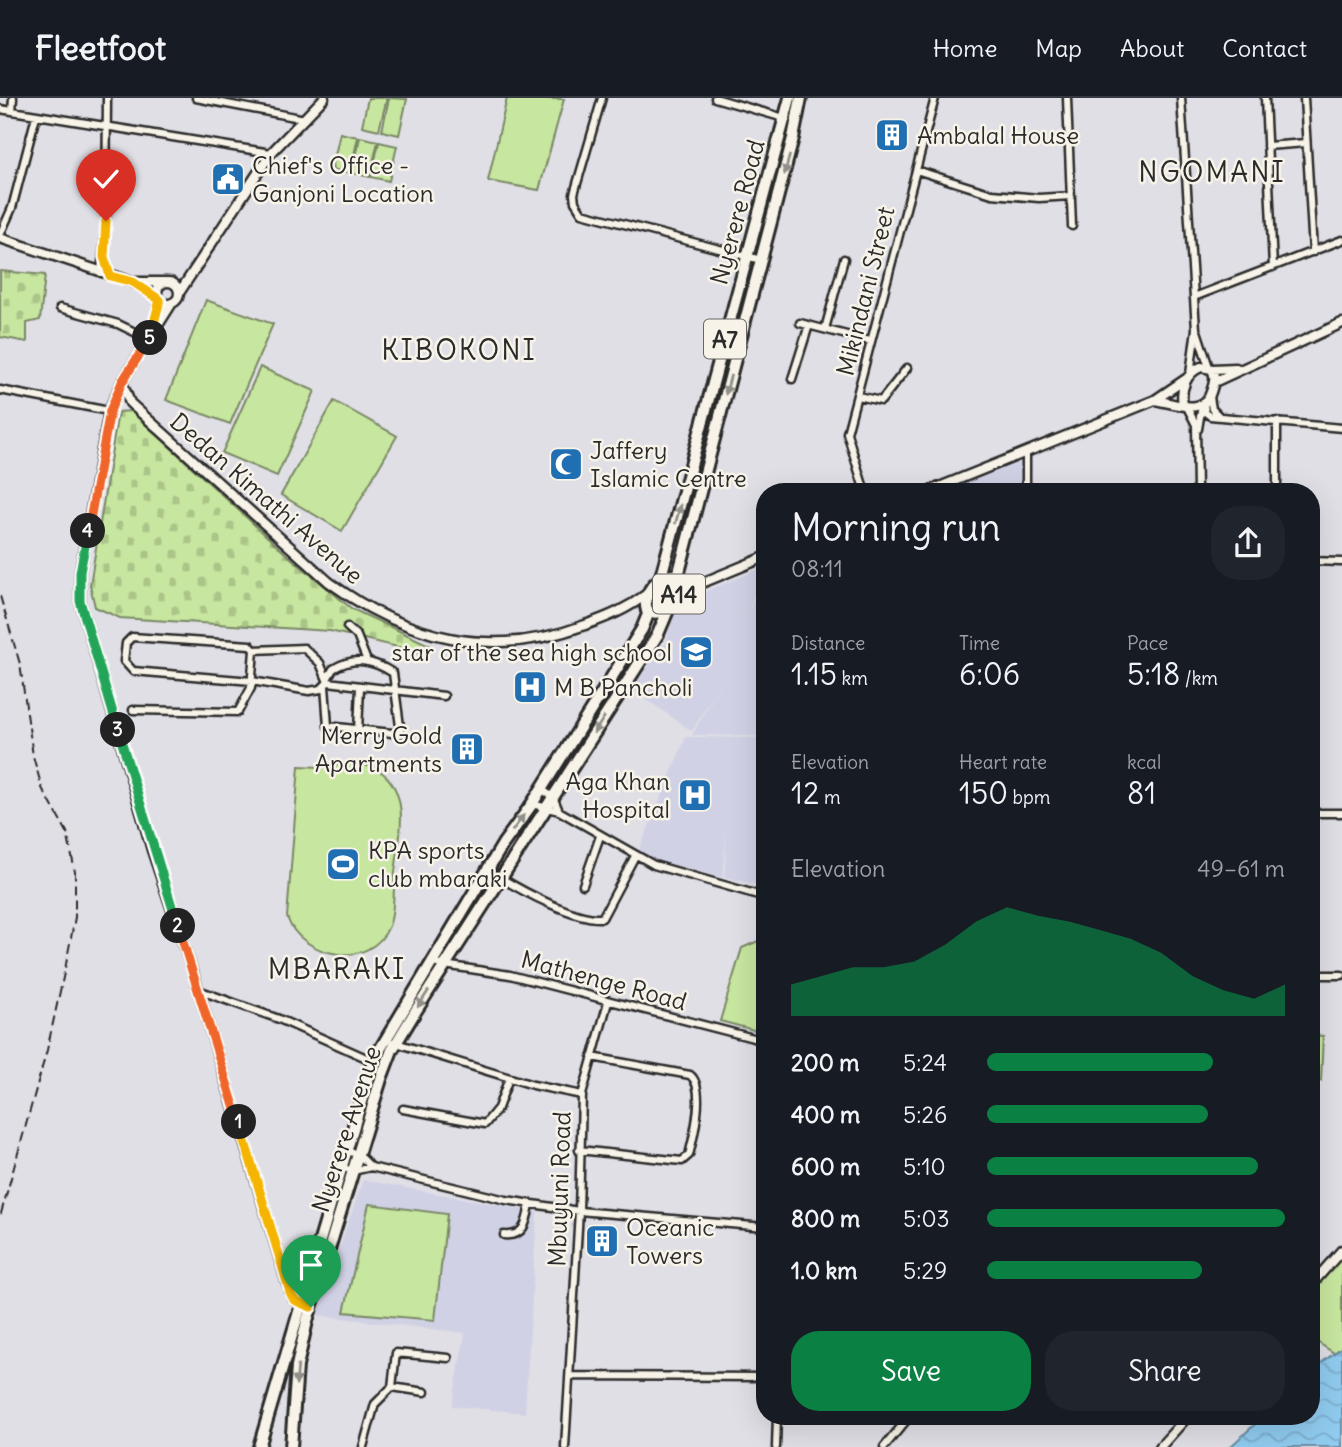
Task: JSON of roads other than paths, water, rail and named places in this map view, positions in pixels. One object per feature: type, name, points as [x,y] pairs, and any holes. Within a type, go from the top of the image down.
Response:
[{"type":"highway","name":"Nyerere Road","points":[[660,580],[784,118],[795,100]]},
{"type":"highway","name":"Nyerere Road","points":[[679,577],[793,138],[795,100]]},
{"type":"highway","points":[[780,134],[793,138]]},
{"type":"highway","points":[[702,424],[717,429]]},
{"type":"highway","points":[[697,442],[712,447]]},
{"type":"highway","name":"A14","points":[[669,575],[679,577],[680,592],[657,613],[648,612],[646,594],[660,580],[669,575]]},
{"type":"highway","name":"Nyerere Avenue","points":[[347,1169],[358,1154],[381,1079],[396,1044],[658,634],[671,603]]},
{"type":"highway","name":"Nyerere Avenue","points":[[259,1447],[315,1279],[347,1169],[346,1151],[373,1061],[503,844],[532,804],[604,690],[648,612]]},
{"type":"highway","points":[[604,690],[617,696]]},
{"type":"highway","points":[[557,764],[569,771]]},
{"type":"highway","points":[[455,950],[503,844]]},
{"type":"highway","points":[[368,1076],[381,1079]]},
{"type":"highway","name":"Nyerere Avenue","points":[[291,1447],[297,1366],[307,1305]]},
{"type":"street","points":[[12,111],[13,98]]},
{"type":"street","points":[[101,273],[104,257],[107,98]]},
{"type":"street","points":[[196,98],[306,120]]},
{"type":"street","points":[[249,108],[250,98]]},
{"type":"street","points":[[307,1305],[294,1300],[152,850],[80,601],[80,572],[111,408],[122,382],[271,153],[306,120],[324,98]]},
{"type":"street","points":[[602,98],[575,194],[575,202],[582,212],[761,260]]},
{"type":"street","points":[[715,98],[784,118]]},
{"type":"street","name":"Mikindani Street","points":[[861,483],[847,433],[934,98]]},
{"type":"street","points":[[1067,98],[1072,226]]},
{"type":"street","points":[[1181,98],[1196,329],[1188,377],[1182,394],[1185,406],[1193,415],[1197,438],[1197,483]]},
{"type":"street","points":[[1265,98],[1273,267]]},
{"type":"street","points":[[1304,98],[1313,252]]},
{"type":"street","points":[[0,109],[271,153]]},
{"type":"street","points":[[36,116],[15,197],[0,236],[110,276],[133,282],[169,282],[179,293]]},
{"type":"street","points":[[1267,146],[1307,143]]},
{"type":"street","points":[[916,170],[992,194],[1071,196]]},
{"type":"street","points":[[1194,297],[1342,240]]},
{"type":"street","points":[[104,257],[110,276]]},
{"type":"street","points":[[825,329],[844,259]]},
{"type":"street","points":[[152,335],[159,299],[158,287],[194,268]]},
{"type":"street","points":[[133,282],[159,299],[172,303]]},
{"type":"street","points":[[61,308],[152,335]]},
{"type":"street","points":[[800,323],[870,341]]},
{"type":"street","points":[[1197,438],[1205,402],[1214,382],[1239,368],[1342,323]]},
{"type":"street","points":[[792,379],[809,325]]},
{"type":"street","points":[[1196,329],[1214,382]]},
{"type":"street","points":[[949,483],[1156,400],[1201,367],[1239,368]]},
{"type":"street","points":[[858,396],[881,401],[907,368]]},
{"type":"street","name":"Dedan Kimathi Avenue","points":[[122,382],[130,403],[329,582],[389,620],[437,636],[500,644],[552,637],[625,610]]},
{"type":"street","points":[[0,390],[111,408],[130,403]]},
{"type":"street","points":[[1156,400],[1185,406],[1205,402]]},
{"type":"street","points":[[1205,402],[1221,417],[1342,428]]},
{"type":"street","points":[[1277,483],[1278,421]]},
{"type":"street","points":[[1026,452],[1026,483]]},
{"type":"street","points":[[680,592],[756,561]]},
{"type":"street","points":[[1320,561],[1342,562]]},
{"type":"street","points":[[679,577],[705,581]]},
{"type":"street","points":[[625,610],[646,594]]},
{"type":"street","points":[[625,610],[648,612]]},
{"type":"street","points":[[347,627],[361,642],[367,661]]},
{"type":"street","points":[[133,710],[231,714],[242,708],[252,681],[254,650],[250,645],[232,643],[132,637],[125,643],[124,661],[133,671],[252,681],[309,691],[327,682],[444,696]]},
{"type":"street","points":[[254,650],[309,650],[320,663],[327,682],[326,723],[358,731],[401,734],[393,673],[367,661],[345,663],[333,669],[327,682]]},
{"type":"street","points":[[358,731],[360,687]]},
{"type":"street","points":[[541,789],[553,797],[559,811]]},
{"type":"street","points":[[532,804],[544,810],[559,811],[635,856],[756,895]]},
{"type":"street","points":[[1320,813],[1342,813]]},
{"type":"street","points":[[583,885],[600,836]]},
{"type":"street","points":[[501,878],[526,894],[590,917],[602,918],[635,856]]},
{"type":"street","name":"Mathenge Road","points":[[432,963],[510,975],[756,1039]]},
{"type":"street","points":[[1320,975],[1342,975]]},
{"type":"street","points":[[198,990],[279,1019],[373,1061]]},
{"type":"street","points":[[582,1095],[608,1002]]},
{"type":"street","name":"Mbuyuni Road","points":[[385,1039],[509,1078],[582,1095],[579,1211],[565,1447]]},
{"type":"street","points":[[579,1150],[682,1161],[691,1150],[700,1094],[696,1080],[686,1074],[592,1057]]},
{"type":"street","points":[[403,1109],[485,1124],[498,1108],[509,1078]]},
{"type":"street","points":[[346,1151],[358,1154],[371,1167]]},
{"type":"street","points":[[347,1169],[371,1167],[530,1204],[579,1211],[756,1226]]},
{"type":"street","points":[[504,1236],[514,1236],[522,1231],[530,1204]]},
{"type":"street","points":[[1320,1275],[1342,1250]]},
{"type":"street","points":[[282,1260],[315,1279]]},
{"type":"street","points":[[363,1447],[375,1404],[392,1387],[396,1353],[448,1358]]},
{"type":"street","points":[[570,1376],[756,1377]]},
{"type":"street","points":[[392,1387],[425,1392]]},
{"type":"street","points":[[776,1447],[777,1425]]},
{"type":"street","points":[[884,1447],[902,1425]]},
{"type":"street","points":[[1160,1447],[1180,1425]]},
{"type":"water","points":[[1342,1347],[1342,1447],[1230,1447],[1254,1425],[1320,1425],[1320,1364]]},
{"type":"railway","points":[[0,596],[20,664],[33,756],[42,788],[67,832],[75,872],[75,917],[66,964],[47,1050],[0,1217]]},
{"type":"place","name":"Ambalal House","points":[[892,135]]},
{"type":"place","name":"Chief's Office - Ganjoni Location","points":[[228,179]]},
{"type":"place","name":"Jaffery Islamic Centre","points":[[566,464]]},
{"type":"place","name":"star of the sea high school","points":[[696,652]]},
{"type":"place","name":"M B Pancholi","points":[[530,687]]},
{"type":"place","name":"Merry Gold Apartments","points":[[467,749]]},
{"type":"place","name":"Aga Khan Hospital","points":[[695,795]]},
{"type":"place","name":"KPA sports club mbaraki","points":[[343,864]]},
{"type":"place","name":"Oceanic Towers","points":[[602,1241]]},
{"type":"district","name":"NGOMANI","points":[[1212,172]]},
{"type":"district","name":"KIBOKONI","points":[[459,350]]},
{"type":"district","name":"MBARAKI","points":[[337,969]]}]
